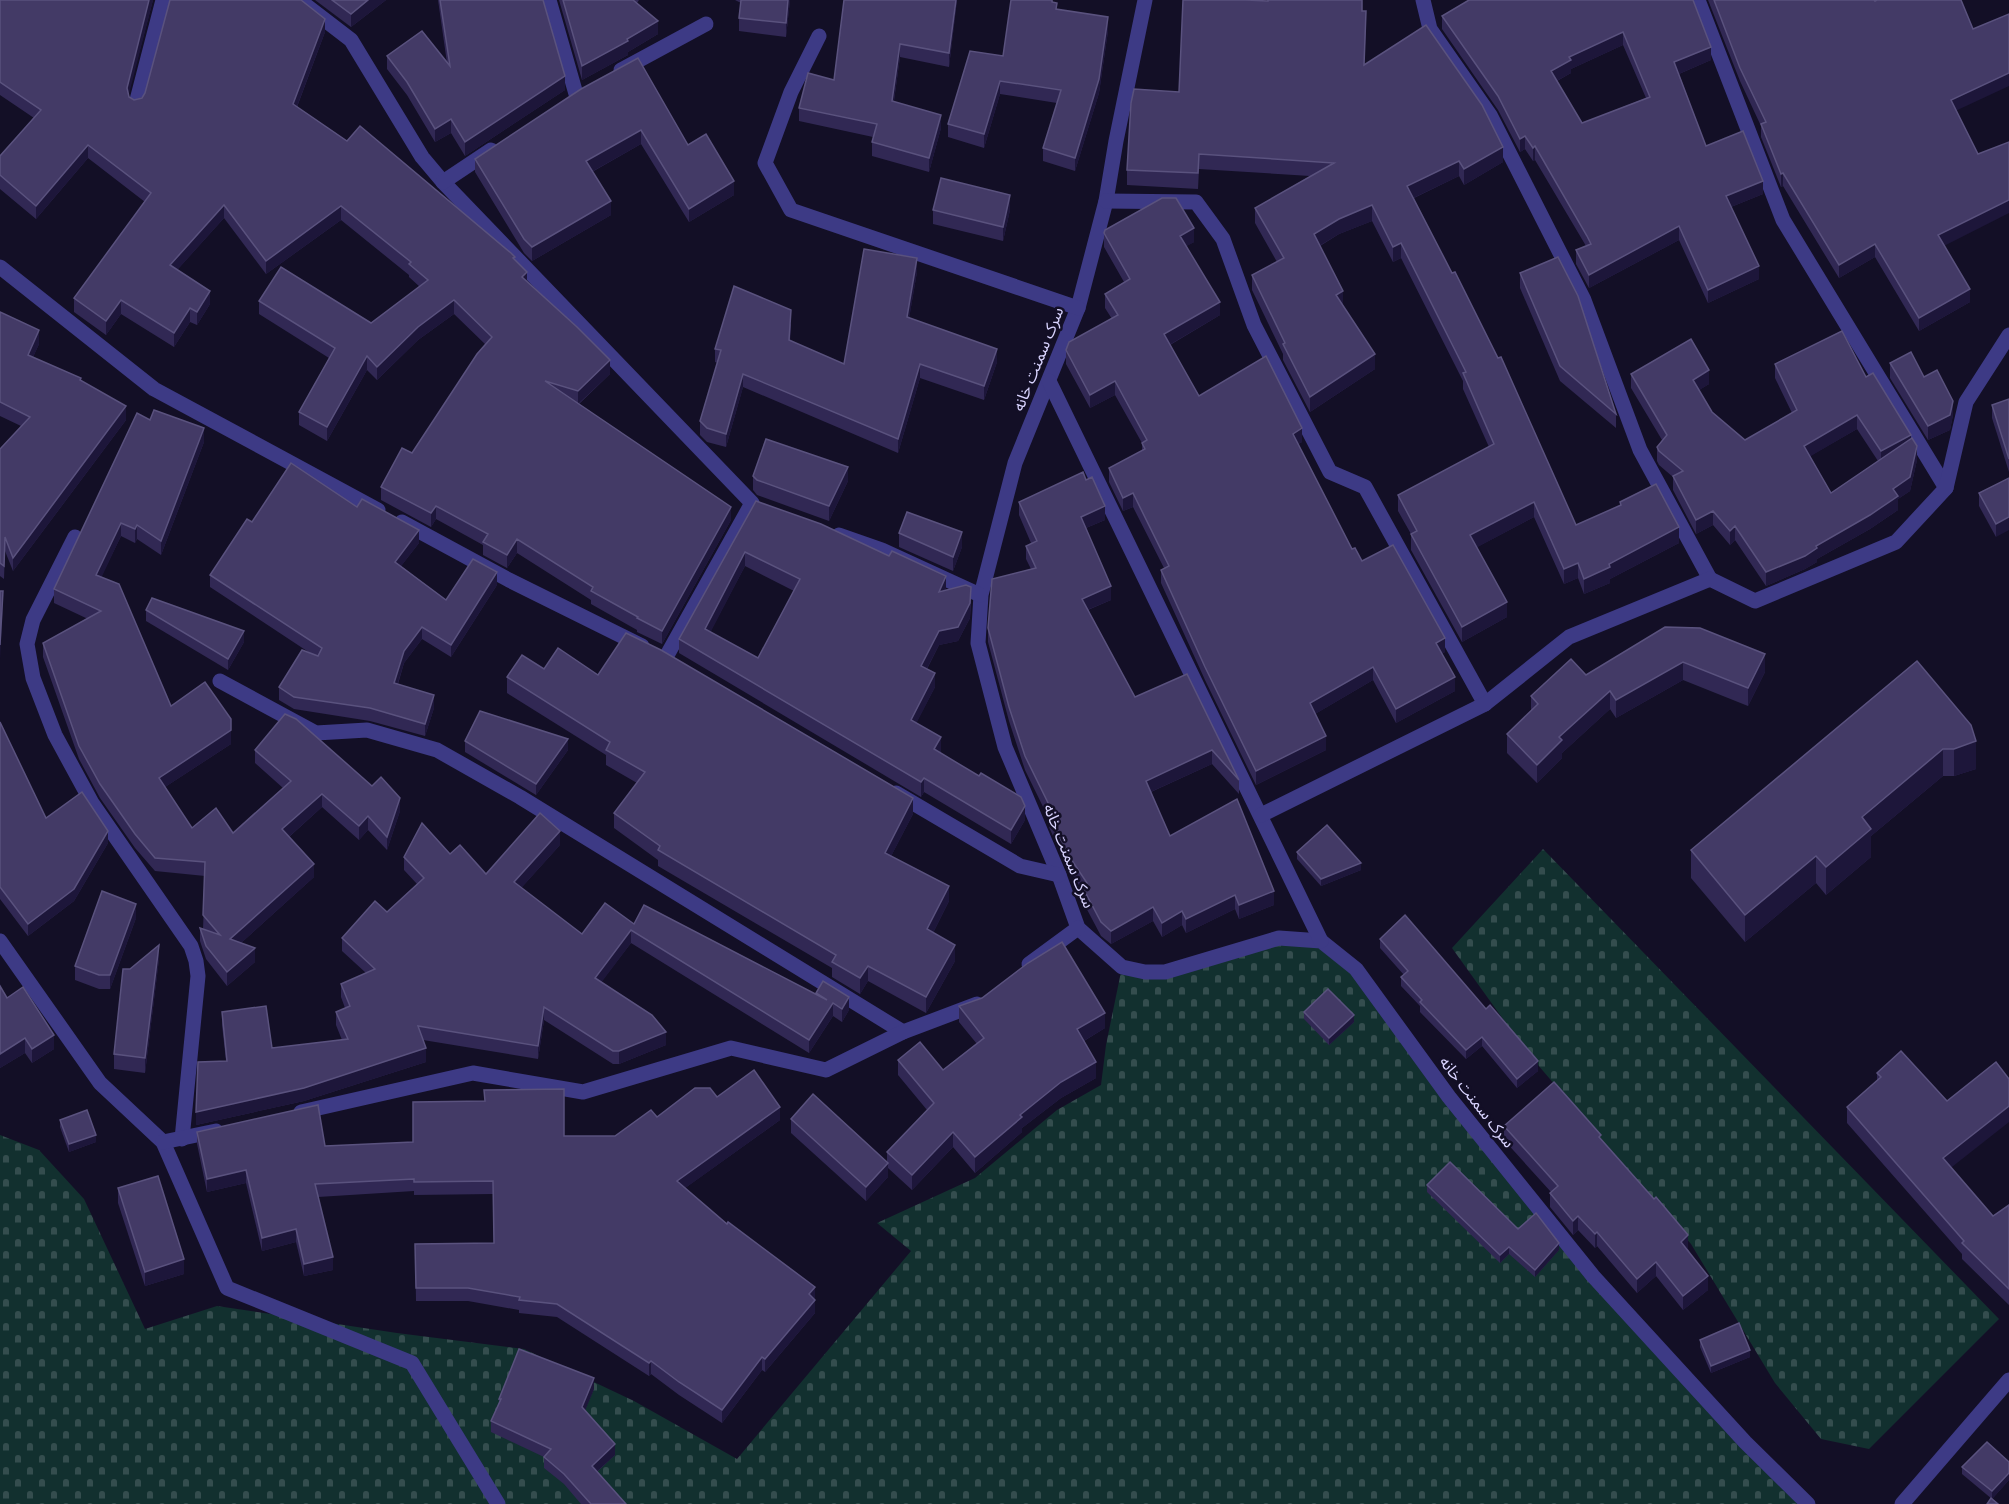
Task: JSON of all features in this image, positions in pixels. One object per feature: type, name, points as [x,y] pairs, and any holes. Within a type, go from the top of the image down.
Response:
[{"type":"street","points":[[136,104],[163,0]]},
{"type":"street","points":[[0,267],[154,388],[509,580],[671,660],[757,505],[443,182],[422,157],[351,40],[299,0]]},
{"type":"street","points":[[549,0],[576,94]]},
{"type":"street","name":"سرک سمنت خانه","points":[[1145,0],[1106,201],[1078,308],[1015,463],[981,595],[978,643],[1005,747],[1059,875],[1078,928],[1122,967],[1144,972],[1165,972],[1279,938],[1321,941],[1356,969],[1449,1097],[1593,1276],[1745,1442],[1808,1504]]},
{"type":"street","points":[[1423,0],[1430,29],[1490,115],[1584,300],[1640,450],[1710,579],[1755,601],[1896,542],[1946,488],[1966,402],[2009,335]]},
{"type":"street","points":[[1698,0],[1783,220],[1946,488]]},
{"type":"street","points":[[606,78],[706,24]]},
{"type":"street","points":[[819,36],[791,92],[765,163],[791,210],[1078,308]]},
{"type":"street","points":[[443,182],[500,144]]},
{"type":"street","points":[[1106,201],[1196,202],[1223,238],[1254,325],[1330,472],[1365,487],[1485,704]]},
{"type":"street","points":[[1049,381],[1321,941]]},
{"type":"street","points":[[828,531],[882,550],[981,595]]},
{"type":"street","points":[[75,537],[33,620],[27,644],[33,678],[55,735],[92,803],[191,946],[196,961],[198,976],[182,1139]]},
{"type":"street","points":[[1261,815],[1485,704],[1569,637],[1710,579]]},
{"type":"street","points":[[220,681],[316,733],[366,729],[437,750],[519,797],[903,1032]]},
{"type":"street","points":[[879,783],[1020,866],[1059,875]]},
{"type":"street","points":[[1022,970],[1078,928]]},
{"type":"street","points":[[0,941],[100,1083],[163,1142],[227,1288],[412,1363],[498,1504]]},
{"type":"street","points":[[287,1115],[473,1073],[583,1092],[731,1048],[826,1070],[903,1032],[976,1005],[985,998]]},
{"type":"street","points":[[163,1142],[229,1128]]},
{"type":"street","points":[[1902,1504],[2009,1380]]},
{"type":"green space","points":[[1543,849],[1999,1319],[1869,1449],[1821,1439],[1775,1383],[1691,1244],[1526,1051],[1452,948]]},
{"type":"green space","points":[[1279,938],[1321,941],[1356,969],[1593,1276],[1808,1504],[0,1504],[0,1135],[39,1150],[84,1199],[145,1329],[217,1306],[524,1349],[634,1401],[737,1459],[911,1251],[877,1223],[975,1178],[1057,1110],[1101,1085],[1106,1045],[1122,967],[1145,972]]},
{"type":"building","points":[[0,0],[149,0],[127,88],[129,97],[134,100],[142,98],[145,93],[170,0],[301,0],[325,19],[293,104],[347,141],[360,126],[511,253],[527,272],[522,277],[610,360],[578,391],[545,381],[731,507],[662,631],[591,591],[593,587],[517,539],[507,555],[483,542],[488,534],[436,506],[431,513],[381,487],[402,448],[412,453],[477,354],[492,337],[454,300],[418,327],[377,367],[367,356],[327,427],[299,412],[335,348],[259,301],[281,267],[371,323],[428,280],[409,264],[411,262],[341,206],[266,261],[224,205],[170,265],[210,291],[197,312],[190,308],[174,333],[121,300],[106,321],[74,298],[151,193],[88,145],[36,206],[0,175],[0,156],[41,110],[0,82]]},
{"type":"building","points":[[332,0],[368,0],[351,14]]},
{"type":"building","points":[[440,0],[543,0],[565,76],[465,142],[451,119],[435,129],[407,82],[387,56],[422,31],[450,66]]},
{"type":"building","points":[[563,0],[633,0],[658,21],[627,39],[628,41],[582,66]]},
{"type":"building","points":[[741,0],[788,0],[786,23],[739,18]]},
{"type":"building","points":[[844,0],[956,0],[949,53],[900,44],[892,101],[941,115],[929,158],[872,142],[877,124],[799,108],[808,73],[834,80]]},
{"type":"building","points":[[1011,0],[1052,0],[1057,3],[1056,9],[1108,17],[1099,79],[1075,158],[1043,148],[1061,90],[1000,81],[984,134],[948,124],[970,51],[1003,56]]},
{"type":"building","points":[[1183,0],[1362,0],[1362,11],[1366,11],[1364,65],[1426,25],[1482,105],[1503,147],[1464,169],[1459,161],[1407,186],[1452,273],[1455,272],[1498,358],[1501,357],[1576,525],[1621,505],[1620,502],[1656,484],[1679,527],[1609,564],[1610,567],[1584,579],[1578,563],[1564,569],[1534,502],[1470,535],[1507,602],[1462,627],[1411,534],[1417,531],[1398,495],[1494,444],[1463,373],[1466,372],[1401,243],[1393,247],[1372,205],[1339,219],[1314,234],[1343,291],[1336,295],[1375,354],[1310,397],[1252,275],[1284,258],[1255,208],[1334,163],[1199,154],[1198,173],[1127,170],[1134,89],[1179,92]]},
{"type":"building","points":[[1469,0],[1693,0],[1711,47],[1674,62],[1706,146],[1743,131],[1763,181],[1726,196],[1759,266],[1708,290],[1679,226],[1589,275],[1576,250],[1591,244],[1587,236],[1535,146],[1533,148],[1525,136],[1520,139],[1498,96],[1442,16]],"holes":[[[1623,32],[1650,97],[1582,123],[1551,71],[1571,60],[1569,57]]]},
{"type":"building","points":[[1714,0],[1961,0],[1973,29],[2009,14],[2009,73],[1951,100],[1978,154],[2009,142],[2009,200],[1938,235],[1970,289],[1919,318],[1875,244],[1839,265],[1783,173],[1781,174],[1761,124],[1766,122],[1740,68]]},
{"type":"building","points":[[638,58],[688,145],[706,134],[734,181],[689,209],[641,130],[586,161],[611,201],[532,247],[524,239],[475,159],[581,89]]},
{"type":"building","points":[[941,178],[1010,195],[1003,227],[933,210]]},
{"type":"building","points":[[1162,198],[1176,198],[1194,228],[1180,236],[1220,302],[1164,334],[1199,396],[1266,356],[1302,428],[1293,434],[1352,549],[1355,548],[1362,561],[1393,545],[1445,638],[1436,643],[1455,677],[1396,709],[1373,667],[1310,703],[1326,736],[1256,771],[1161,570],[1169,566],[1133,493],[1123,498],[1109,468],[1145,449],[1142,443],[1147,440],[1115,381],[1090,395],[1066,350],[1069,342],[1118,315],[1105,294],[1130,279],[1104,233],[1105,230]]},
{"type":"building","points":[[864,249],[917,258],[907,317],[997,349],[984,386],[920,364],[898,439],[743,374],[726,434],[707,428],[700,421],[721,350],[715,349],[734,286],[791,310],[789,340],[844,364]]},
{"type":"building","points":[[1558,257],[1578,296],[1616,414],[1560,366],[1520,273]]},
{"type":"building","points":[[0,312],[39,330],[28,355],[81,378],[80,380],[126,406],[13,558],[5,537],[4,566],[0,563],[0,449],[30,417],[0,402]]},
{"type":"building","points":[[1842,331],[1866,377],[1873,373],[1911,435],[1881,451],[1857,415],[1804,446],[1831,493],[1912,438],[1917,446],[1910,477],[1893,489],[1898,496],[1870,515],[1816,546],[1817,548],[1805,556],[1766,572],[1735,526],[1730,531],[1713,511],[1696,520],[1673,476],[1683,471],[1657,447],[1667,435],[1631,374],[1691,339],[1709,370],[1693,380],[1712,412],[1745,440],[1797,410],[1775,364]]},
{"type":"building","points":[[1911,352],[1924,377],[1937,370],[1953,401],[1950,415],[1928,426],[1890,363]]},
{"type":"building","points":[[2009,399],[2009,459],[1992,405]]},
{"type":"building","points":[[154,410],[204,428],[161,541],[137,525],[135,529],[121,523],[96,575],[119,584],[171,706],[205,682],[231,719],[231,730],[159,778],[192,828],[216,808],[233,833],[291,781],[255,750],[285,714],[296,719],[372,786],[381,777],[400,798],[387,837],[368,816],[359,826],[322,794],[282,829],[314,864],[230,939],[255,948],[227,972],[206,946],[200,928],[220,935],[203,915],[205,862],[155,858],[135,834],[100,784],[79,746],[43,643],[101,611],[54,589],[137,413],[150,420]]},
{"type":"building","points":[[766,439],[848,467],[829,506],[757,480],[753,476]]},
{"type":"building","points":[[291,463],[357,507],[362,499],[419,530],[395,562],[446,600],[473,559],[497,572],[451,645],[422,627],[404,651],[394,683],[434,695],[425,724],[370,708],[294,697],[279,687],[302,650],[318,656],[322,648],[210,575],[247,519],[252,522]]},
{"type":"building","points":[[1083,472],[1086,480],[1092,477],[1105,506],[1081,517],[1111,586],[1082,599],[1135,697],[1187,674],[1239,780],[1212,750],[1146,781],[1170,836],[1237,799],[1274,891],[1239,905],[1235,895],[1186,919],[1182,911],[1162,923],[1153,907],[1111,931],[1101,922],[1082,886],[1087,883],[1065,850],[1049,814],[1055,817],[1025,756],[988,628],[992,579],[1036,568],[1026,546],[1037,541],[1019,502]]},
{"type":"building","points":[[2009,478],[2009,517],[1996,524],[1979,493]]},
{"type":"building","points":[[756,501],[821,524],[889,556],[892,551],[946,576],[939,592],[966,585],[971,587],[970,603],[958,627],[939,631],[921,666],[935,673],[911,720],[941,737],[934,749],[979,776],[981,773],[1021,797],[1025,806],[1011,830],[924,778],[921,782],[679,639]],"holes":[[[745,552],[800,579],[758,658],[705,629]]]},
{"type":"building","points":[[907,512],[962,532],[953,557],[899,533]]},
{"type":"building","points":[[0,591],[3,591],[0,645]]},
{"type":"building","points":[[152,598],[244,631],[228,659],[146,610]]},
{"type":"building","points":[[1665,627],[1700,628],[1765,654],[1748,688],[1683,662],[1616,700],[1610,691],[1559,737],[1562,740],[1537,765],[1507,734],[1538,704],[1531,696],[1571,659],[1586,675]]},
{"type":"building","points":[[626,633],[661,650],[913,798],[885,853],[949,886],[927,929],[955,945],[926,997],[868,966],[860,978],[832,962],[836,955],[658,850],[660,846],[614,813],[645,772],[606,750],[610,742],[507,677],[522,655],[544,669],[558,648],[598,675]]},
{"type":"building","points":[[1917,661],[1971,725],[1976,741],[1954,749],[1943,749],[1862,817],[1871,829],[1826,867],[1816,856],[1745,915],[1691,850]]},
{"type":"building","points":[[480,711],[568,739],[536,784],[465,741]]},
{"type":"building","points":[[0,722],[46,818],[82,792],[108,831],[74,889],[28,924],[0,887]]},
{"type":"building","points":[[540,813],[560,831],[514,882],[582,934],[605,903],[634,924],[644,905],[827,1000],[816,993],[823,981],[849,997],[842,1009],[833,1003],[809,1040],[631,930],[595,978],[652,1015],[666,1032],[619,1051],[613,1051],[544,1007],[538,1046],[418,1026],[426,1048],[304,1088],[196,1112],[198,1062],[227,1061],[222,1012],[266,1006],[272,1048],[348,1039],[336,1012],[350,1006],[341,984],[375,969],[342,938],[375,901],[387,912],[424,878],[404,857],[422,823],[450,854],[460,845],[486,874]]},
{"type":"building","points":[[1327,825],[1361,863],[1321,879],[1297,852]]},
{"type":"building","points":[[102,891],[136,904],[110,975],[99,975],[75,966]]},
{"type":"building","points":[[1405,915],[1486,1009],[1490,1005],[1538,1061],[1517,1079],[1482,1037],[1466,1050],[1420,1002],[1422,1000],[1401,977],[1408,971],[1380,939]]},
{"type":"building","points":[[1062,942],[1105,1013],[1077,1029],[1096,1062],[1061,1082],[1020,1115],[1022,1117],[975,1157],[953,1132],[912,1175],[887,1152],[934,1103],[898,1060],[920,1042],[943,1070],[984,1038],[959,1006],[982,998],[1028,963]]},
{"type":"building","points":[[159,945],[145,1058],[114,1054],[123,969],[130,969]]},
{"type":"building","points":[[0,986],[7,998],[23,987],[54,1035],[32,1049],[25,1038],[0,1054]]},
{"type":"building","points":[[1328,989],[1354,1015],[1329,1038],[1304,1012]]},
{"type":"building","points":[[1901,1051],[1947,1101],[1996,1062],[2009,1079],[2009,1106],[1943,1158],[1993,1216],[2009,1205],[2009,1289],[1962,1243],[1964,1241],[1847,1107],[1881,1077],[1877,1073]]},
{"type":"building","points":[[754,1070],[780,1107],[677,1181],[727,1224],[728,1222],[815,1287],[809,1294],[815,1300],[765,1359],[762,1357],[722,1410],[651,1361],[649,1363],[557,1304],[519,1300],[520,1297],[468,1288],[416,1288],[415,1244],[494,1243],[493,1181],[414,1182],[414,1179],[315,1184],[333,1257],[304,1264],[296,1229],[262,1238],[246,1170],[207,1179],[197,1132],[318,1105],[325,1146],[413,1142],[413,1102],[485,1101],[484,1090],[564,1089],[564,1136],[615,1136],[651,1110],[657,1117],[695,1088],[710,1088],[717,1097]]},
{"type":"building","points":[[1554,1082],[1601,1135],[1599,1137],[1654,1199],[1656,1197],[1688,1235],[1681,1242],[1708,1276],[1683,1296],[1656,1262],[1637,1279],[1597,1232],[1595,1234],[1578,1216],[1573,1221],[1550,1193],[1558,1186],[1504,1126]]},
{"type":"building","points":[[813,1094],[888,1163],[866,1187],[791,1119]]},
{"type":"building","points":[[87,1110],[96,1135],[69,1144],[60,1120]]},
{"type":"building","points":[[1450,1162],[1518,1229],[1536,1213],[1559,1243],[1535,1270],[1509,1247],[1500,1255],[1427,1185]]},
{"type":"building","points":[[158,1176],[184,1259],[145,1272],[118,1188]]},
{"type":"building","points":[[1739,1323],[1750,1350],[1711,1366],[1700,1340]]},
{"type":"building","points":[[519,1349],[594,1378],[582,1407],[615,1444],[592,1466],[626,1504],[591,1504],[564,1474],[544,1457],[551,1449],[491,1421]]},
{"type":"building","points":[[1987,1442],[2009,1462],[2009,1473],[1992,1491],[1962,1467]]},
{"type":"building","points":[[1991,1498],[1998,1504],[1987,1504]]}]
